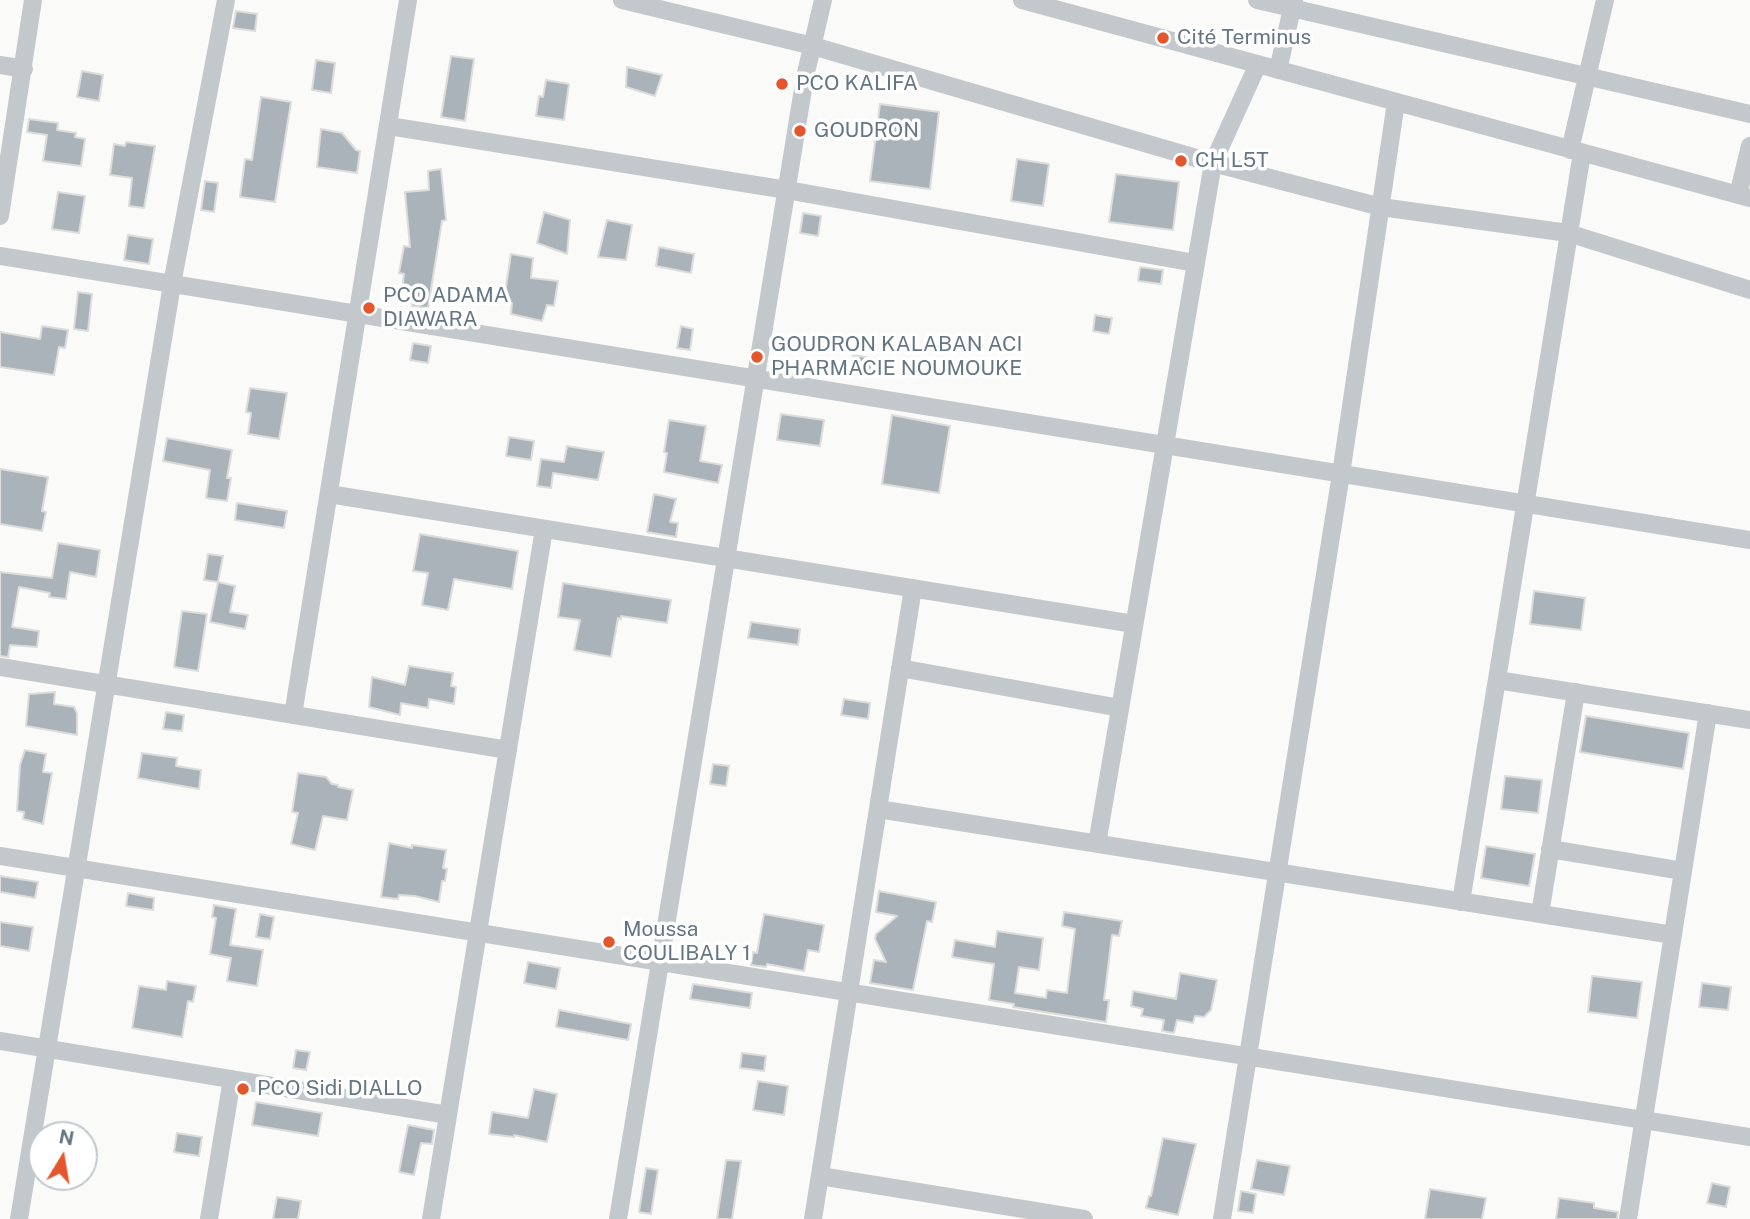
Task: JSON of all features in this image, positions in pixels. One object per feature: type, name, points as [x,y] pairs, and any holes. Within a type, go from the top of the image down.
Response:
[{"type":"street","points":[[0,216],[33,0]]},
{"type":"street","points":[[19,1219],[172,284],[226,0]]},
{"type":"street","points":[[293,715],[408,0]]},
{"type":"street","points":[[622,0],[813,46],[1213,163],[1381,207],[1568,233],[1750,290]]},
{"type":"street","points":[[618,1219],[805,77],[823,0]]},
{"type":"street","points":[[1022,0],[1744,197],[1750,146]]},
{"type":"street","points":[[1257,0],[1293,4],[1750,114]]},
{"type":"street","points":[[1461,902],[1568,233],[1587,76],[1605,0]]},
{"type":"street","points":[[1278,70],[1293,4]]},
{"type":"street","points":[[1097,844],[1213,163],[1258,64]]},
{"type":"street","points":[[0,65],[24,69]]},
{"type":"street","points":[[1222,1219],[1396,102]]},
{"type":"street","points":[[389,126],[787,190],[1195,263]]},
{"type":"street","points":[[0,256],[1750,540]]},
{"type":"street","points":[[329,494],[1134,624]]},
{"type":"street","points":[[431,1219],[544,529]]},
{"type":"street","points":[[813,1219],[913,588]]},
{"type":"street","points":[[0,667],[508,750]]},
{"type":"street","points":[[900,668],[1120,708]]},
{"type":"street","points":[[1497,680],[1750,720]]},
{"type":"street","points":[[1540,914],[1576,692]]},
{"type":"street","points":[[1628,1219],[1708,713]]},
{"type":"street","points":[[878,809],[1673,935]]},
{"type":"street","points":[[1550,849],[1683,872]]},
{"type":"street","points":[[0,856],[1750,1137]]},
{"type":"street","points":[[0,1041],[448,1115]]},
{"type":"street","points":[[209,1219],[232,1079]]},
{"type":"street","points":[[820,1176],[1034,1215],[1084,1219]]},
{"type":"building","points":[[236,11],[257,14],[255,31],[233,28]]},
{"type":"building","points":[[451,56],[474,59],[465,121],[441,117]]},
{"type":"building","points":[[316,60],[335,63],[331,93],[312,90]]},
{"type":"building","points":[[627,67],[662,75],[655,96],[626,87]]},
{"type":"building","points":[[82,71],[103,75],[99,101],[77,97]]},
{"type":"building","points":[[546,80],[569,84],[564,120],[536,116],[539,96],[543,97]]},
{"type":"building","points":[[261,97],[291,102],[275,202],[240,197],[245,159],[252,160]]},
{"type":"building","points":[[880,104],[939,112],[930,189],[870,181]]},
{"type":"building","points":[[29,119],[58,123],[57,130],[76,133],[75,137],[85,139],[81,166],[43,161],[47,135],[27,132]]},
{"type":"building","points":[[321,129],[342,133],[356,150],[360,151],[357,173],[317,167]]},
{"type":"building","points":[[126,142],[155,146],[144,208],[129,206],[132,178],[110,175],[114,144],[125,146]]},
{"type":"building","points":[[1017,159],[1049,164],[1043,206],[1011,201]]},
{"type":"building","points":[[441,169],[446,220],[442,221],[428,308],[412,306],[414,291],[402,290],[404,274],[399,273],[404,246],[410,247],[405,192],[429,190],[428,171]]},
{"type":"building","points":[[1116,174],[1179,182],[1173,230],[1109,222]]},
{"type":"building","points":[[205,181],[218,183],[214,212],[201,210]]},
{"type":"building","points":[[58,192],[85,196],[79,233],[52,229]]},
{"type":"building","points":[[544,212],[570,220],[567,254],[537,243]]},
{"type":"building","points":[[803,213],[821,216],[818,236],[800,233]]},
{"type":"building","points":[[607,220],[632,225],[626,260],[598,257]]},
{"type":"building","points":[[128,235],[153,239],[149,264],[124,260]]},
{"type":"building","points":[[659,247],[694,254],[691,273],[656,266]]},
{"type":"building","points":[[511,254],[533,258],[531,278],[558,281],[554,306],[547,305],[542,321],[511,314],[512,303],[504,299]]},
{"type":"building","points":[[1140,267],[1163,270],[1161,284],[1138,281]]},
{"type":"building","points":[[78,292],[92,294],[88,331],[74,329]]},
{"type":"building","points":[[1095,315],[1112,318],[1109,334],[1093,331]]},
{"type":"building","points":[[42,326],[68,330],[65,348],[59,347],[54,375],[0,367],[0,332],[40,339]]},
{"type":"building","points":[[681,326],[693,329],[690,350],[677,348]]},
{"type":"building","points":[[413,343],[431,346],[428,363],[410,360]]},
{"type":"building","points":[[853,355],[884,360],[882,372],[851,368]]},
{"type":"building","points":[[250,388],[287,393],[279,439],[248,434],[251,413],[246,412]]},
{"type":"building","points":[[781,414],[824,420],[820,446],[777,440]]},
{"type":"building","points":[[892,415],[950,426],[939,493],[882,484]]},
{"type":"building","points":[[669,420],[706,426],[700,461],[722,465],[718,483],[664,472]]},
{"type":"building","points":[[509,437],[534,441],[531,460],[506,456]]},
{"type":"building","points":[[167,438],[232,450],[227,478],[231,478],[227,501],[206,498],[210,470],[163,461]]},
{"type":"building","points":[[567,446],[604,452],[598,480],[553,473],[551,488],[537,486],[541,459],[564,462]]},
{"type":"building","points":[[0,469],[48,477],[42,511],[46,512],[42,531],[0,524]]},
{"type":"building","points":[[654,494],[676,499],[670,522],[678,523],[676,537],[647,532]]},
{"type":"building","points":[[237,503],[287,511],[284,528],[235,520]]},
{"type":"building","points":[[420,534],[518,551],[512,589],[454,579],[448,610],[422,605],[428,573],[413,571]]},
{"type":"building","points":[[58,543],[100,550],[96,577],[70,572],[66,599],[49,597],[50,593],[19,587],[12,627],[39,631],[37,647],[10,645],[8,657],[0,656],[0,572],[52,578]]},
{"type":"building","points":[[208,554],[223,556],[218,582],[204,580]]},
{"type":"building","points":[[218,582],[235,586],[230,612],[248,615],[245,629],[210,622]]},
{"type":"building","points":[[563,583],[671,600],[667,623],[621,616],[621,619],[618,618],[611,657],[574,650],[580,620],[558,617]]},
{"type":"building","points":[[1534,591],[1585,598],[1581,630],[1530,624]]},
{"type":"building","points":[[182,611],[207,614],[198,671],[174,667]]},
{"type":"building","points":[[751,622],[800,629],[798,645],[748,638]]},
{"type":"building","points":[[409,666],[453,673],[451,686],[456,687],[454,704],[429,699],[428,708],[401,703],[400,715],[369,707],[372,677],[405,685]]},
{"type":"building","points":[[55,692],[54,704],[74,707],[77,713],[77,735],[26,726],[29,694]]},
{"type":"building","points":[[844,699],[870,703],[868,719],[841,715]]},
{"type":"building","points":[[166,712],[184,715],[182,731],[163,729]]},
{"type":"building","points":[[1586,716],[1689,733],[1683,769],[1580,752]]},
{"type":"building","points":[[25,750],[46,754],[43,772],[52,773],[43,824],[23,819],[24,812],[17,811],[20,765]]},
{"type":"building","points":[[142,753],[177,758],[176,766],[201,770],[199,789],[138,778]]},
{"type":"building","points":[[713,764],[729,766],[726,786],[710,784]]},
{"type":"building","points":[[298,773],[326,777],[338,787],[353,790],[347,820],[323,816],[315,850],[291,844],[298,813],[292,812]]},
{"type":"building","points":[[1505,776],[1542,780],[1538,813],[1501,809]]},
{"type":"building","points":[[389,843],[412,848],[412,845],[446,850],[443,868],[447,869],[439,902],[415,896],[399,895],[398,899],[381,897]]},
{"type":"building","points":[[1486,846],[1535,854],[1529,886],[1481,878]]},
{"type":"building","points":[[0,876],[38,882],[35,898],[0,892]]},
{"type":"building","points":[[879,891],[936,902],[932,922],[927,921],[913,990],[870,983],[874,960],[886,962],[875,939],[876,934],[897,916],[876,912]]},
{"type":"building","points":[[128,893],[154,898],[153,910],[126,906]]},
{"type":"building","points":[[214,905],[236,909],[230,945],[263,950],[257,986],[227,981],[231,958],[210,954],[216,918],[212,917]]},
{"type":"building","points":[[1064,912],[1122,921],[1119,936],[1112,935],[1104,1000],[1109,1000],[1106,1022],[1013,1007],[1014,1004],[989,1000],[994,964],[952,957],[955,940],[995,947],[997,931],[1043,938],[1039,970],[1019,967],[1015,993],[1046,998],[1047,990],[1067,993],[1075,929],[1062,926]]},
{"type":"building","points":[[260,914],[274,917],[270,939],[256,937]]},
{"type":"building","points":[[764,914],[824,925],[819,952],[808,950],[804,971],[767,964],[766,967],[751,965],[753,952],[757,953]]},
{"type":"building","points":[[0,922],[33,927],[29,951],[0,946]]},
{"type":"building","points":[[528,962],[560,968],[556,989],[524,983]]},
{"type":"building","points":[[1180,973],[1217,980],[1211,1010],[1204,1017],[1195,1016],[1193,1023],[1177,1020],[1174,1033],[1162,1031],[1164,1020],[1141,1016],[1143,1009],[1131,1006],[1133,991],[1176,999]]},
{"type":"building","points":[[1592,976],[1642,982],[1637,1018],[1588,1012]]},
{"type":"building","points":[[167,981],[196,986],[193,1002],[188,1001],[182,1037],[132,1028],[139,986],[166,990]]},
{"type":"building","points":[[1702,983],[1731,987],[1728,1010],[1699,1007]]},
{"type":"building","points":[[693,984],[752,993],[750,1008],[690,999]]},
{"type":"building","points":[[559,1010],[631,1024],[628,1040],[556,1027]]},
{"type":"building","points":[[296,1050],[310,1052],[306,1070],[293,1068]]},
{"type":"building","points":[[742,1053],[766,1056],[764,1071],[740,1068]]},
{"type":"building","points":[[758,1081],[788,1086],[784,1115],[753,1110]]},
{"type":"building","points":[[534,1089],[557,1094],[547,1142],[514,1135],[489,1134],[492,1112],[528,1118]]},
{"type":"building","points":[[256,1102],[322,1113],[318,1136],[252,1125]]},
{"type":"building","points":[[408,1125],[434,1130],[432,1144],[421,1143],[414,1175],[399,1172]]},
{"type":"building","points":[[177,1133],[202,1137],[199,1156],[174,1152]]},
{"type":"building","points":[[1163,1138],[1196,1144],[1178,1215],[1146,1208]]},
{"type":"building","points":[[726,1160],[741,1161],[732,1219],[717,1219]]},
{"type":"building","points":[[1257,1160],[1290,1166],[1284,1195],[1251,1189]]},
{"type":"building","points":[[646,1168],[658,1170],[651,1214],[639,1212]]},
{"type":"building","points":[[1712,1183],[1730,1187],[1726,1207],[1707,1203]]},
{"type":"building","points":[[1430,1189],[1486,1198],[1482,1219],[1425,1219]]},
{"type":"building","points":[[1241,1191],[1256,1194],[1253,1213],[1238,1211]]},
{"type":"building","points":[[277,1197],[301,1201],[298,1219],[273,1219]]},
{"type":"building","points":[[1559,1198],[1594,1203],[1594,1208],[1618,1212],[1617,1219],[1556,1219]]},
{"type":"place","name":"Cité Terminus","points":[[1163,38]]},
{"type":"place","name":"PCO KALIFA","points":[[782,84]]},
{"type":"place","name":"GOUDRON","points":[[800,131]]},
{"type":"place","name":"CH L5T","points":[[1181,161]]},
{"type":"place","name":"PCO ADAMA DIAWARA","points":[[369,308]]},
{"type":"place","name":"GOUDRON KALABAN ACI PHARMACIE NOUMOUKE","points":[[757,357]]},
{"type":"place","name":"Moussa COULIBALY 1","points":[[609,942]]},
{"type":"place","name":"PCO Sidi DIALLO","points":[[243,1089]]}]
